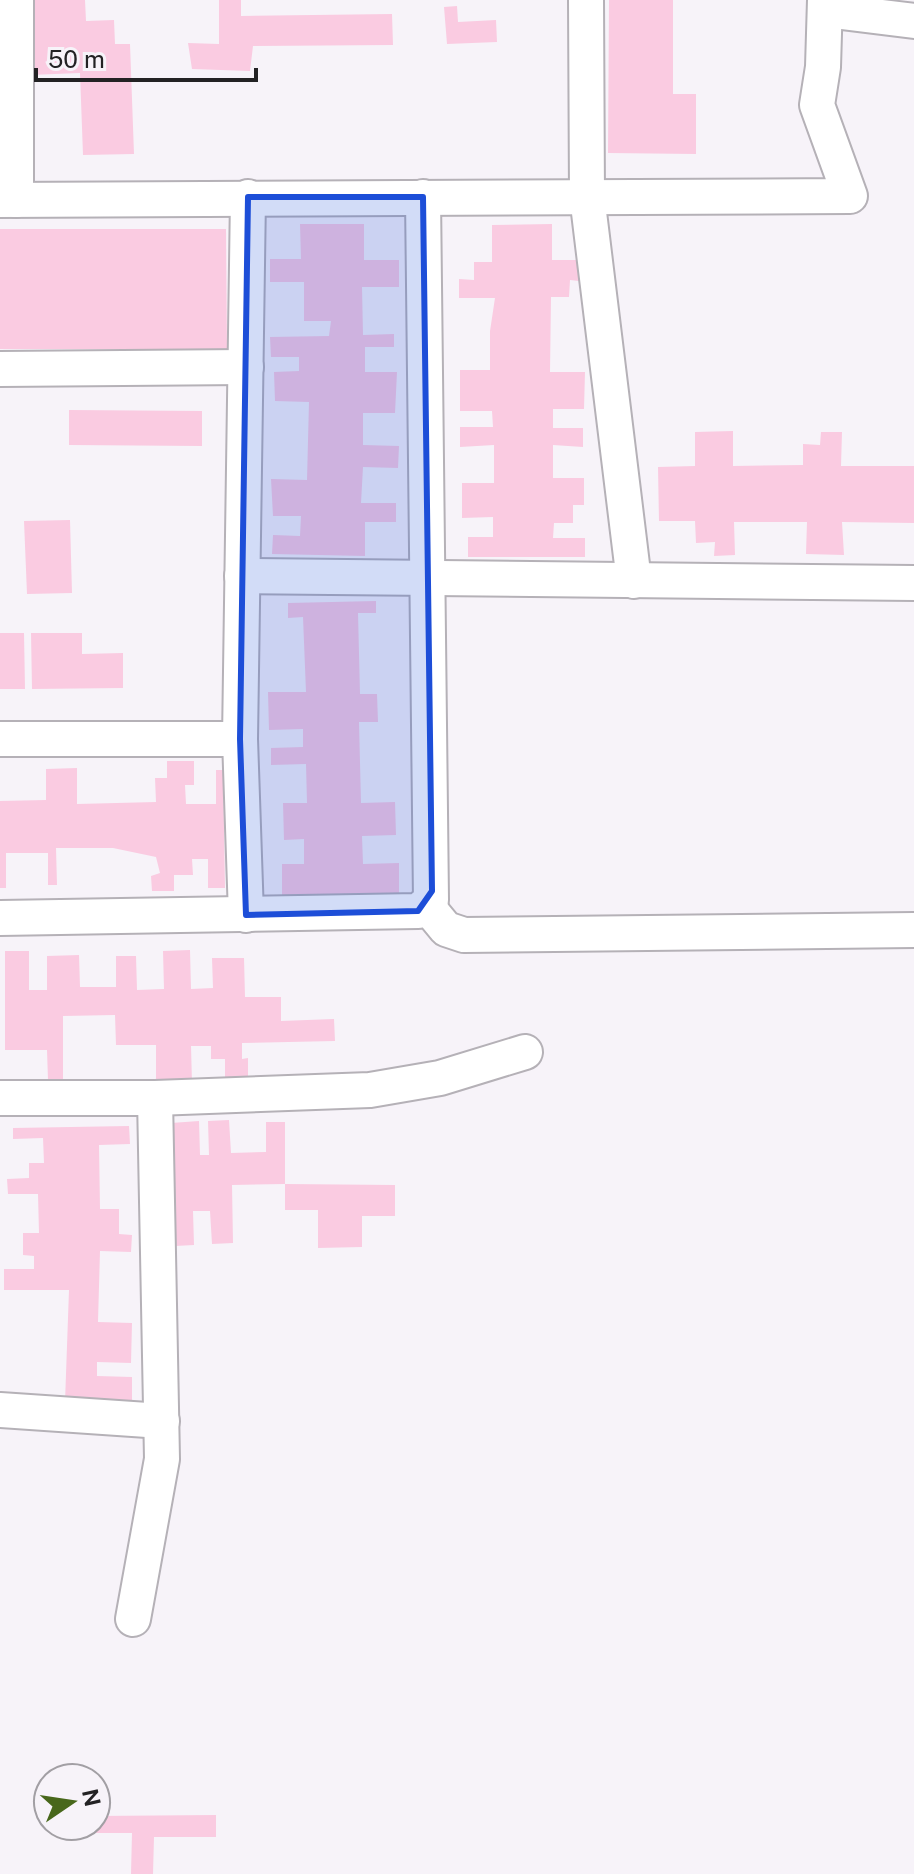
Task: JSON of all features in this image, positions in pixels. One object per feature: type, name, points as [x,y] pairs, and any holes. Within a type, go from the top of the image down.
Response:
[{"type":"street","points":[[16,0],[8,200],[850,196],[817,105],[823,67],[825,5],[914,21]]},
{"type":"street","points":[[586,0],[587,196],[634,581]]},
{"type":"street","points":[[246,915],[240,739],[248,197]]},
{"type":"street","points":[[0,918],[418,911],[427,906],[432,891],[425,577],[423,197]]},
{"type":"street","points":[[0,369],[246,367]]},
{"type":"street","points":[[242,576],[914,583]]},
{"type":"street","points":[[0,739],[240,739]]},
{"type":"street","points":[[427,906],[446,929],[464,935],[914,930]]},
{"type":"street","points":[[0,1098],[155,1098],[370,1090],[440,1078],[525,1052]]},
{"type":"street","points":[[133,1619],[162,1459],[155,1098]]},
{"type":"street","points":[[0,1410],[162,1421]]},
{"type":"highlighted area","points":[[248,197],[423,197],[432,891],[418,911],[246,915],[240,739]]},
{"type":"building","points":[[3,0],[85,0],[86,21],[114,20],[115,44],[130,44],[134,154],[83,155],[80,73],[5,76]]},
{"type":"building","points":[[219,0],[241,0],[241,16],[392,14],[393,45],[253,46],[250,71],[192,69],[188,43],[219,44]]},
{"type":"building","points":[[609,0],[673,0],[673,94],[696,94],[696,154],[608,153]]},
{"type":"building","points":[[457,6],[458,22],[496,20],[497,42],[447,44],[444,7]]},
{"type":"building","points":[[300,224],[364,224],[364,260],[399,260],[399,287],[362,287],[363,335],[394,334],[394,347],[365,347],[365,372],[397,372],[395,413],[363,413],[363,445],[399,446],[398,468],[363,467],[361,503],[396,503],[396,522],[365,522],[365,556],[272,554],[273,535],[300,536],[301,516],[273,516],[271,479],[307,480],[309,402],[275,401],[274,372],[299,371],[299,357],[271,357],[270,337],[329,336],[331,321],[304,321],[304,282],[270,282],[270,259],[301,259]]},
{"type":"building","points":[[552,224],[552,260],[579,260],[579,281],[570,280],[569,297],[551,297],[550,372],[585,372],[584,409],[553,409],[553,428],[583,428],[583,447],[553,445],[553,478],[584,478],[584,505],[573,505],[573,523],[554,523],[553,538],[585,538],[585,557],[468,557],[468,537],[493,537],[493,517],[462,518],[462,483],[494,483],[494,445],[460,447],[460,427],[493,427],[492,411],[460,411],[460,370],[490,370],[490,331],[495,298],[459,298],[459,279],[474,280],[474,262],[492,262],[492,225]]},
{"type":"building","points":[[0,229],[226,229],[227,349],[0,349]]},
{"type":"building","points":[[69,410],[202,411],[202,446],[69,445]]},
{"type":"building","points":[[733,431],[733,466],[803,465],[803,444],[820,445],[821,432],[842,432],[841,466],[914,466],[914,523],[842,522],[844,555],[806,554],[807,522],[734,522],[735,555],[714,556],[715,542],[696,543],[695,521],[659,521],[658,467],[695,466],[695,432]]},
{"type":"building","points":[[70,520],[72,593],[27,594],[24,521]]},
{"type":"building","points":[[376,601],[376,613],[358,613],[360,694],[377,694],[378,722],[359,722],[361,803],[395,802],[396,835],[362,836],[363,864],[399,863],[399,894],[282,896],[282,864],[304,864],[304,839],[284,840],[283,803],[307,803],[306,764],[271,765],[271,748],[303,747],[303,729],[269,730],[268,692],[306,692],[303,617],[288,618],[288,603]]},
{"type":"building","points":[[0,633],[24,633],[25,689],[0,689]]},
{"type":"building","points":[[31,633],[82,633],[82,654],[123,653],[123,688],[32,689]]},
{"type":"building","points":[[167,761],[194,761],[194,785],[185,785],[186,804],[216,804],[216,770],[223,770],[225,888],[208,888],[208,859],[192,859],[193,875],[174,875],[174,891],[152,891],[151,876],[160,873],[156,857],[113,848],[56,848],[57,885],[48,885],[48,853],[6,853],[6,888],[0,888],[0,801],[46,800],[46,769],[77,768],[77,804],[156,802],[155,778],[167,778]]},
{"type":"building","points":[[190,950],[191,989],[213,988],[212,958],[244,958],[245,997],[281,997],[281,1021],[334,1019],[335,1041],[242,1043],[242,1059],[248,1058],[248,1077],[225,1078],[225,1059],[211,1059],[211,1046],[191,1046],[192,1083],[167,1083],[156,1079],[156,1045],[116,1045],[115,1015],[63,1016],[63,1080],[48,1080],[47,1050],[5,1050],[5,951],[29,951],[29,990],[47,990],[47,956],[79,955],[80,987],[116,987],[116,956],[136,956],[137,990],[164,989],[163,951]]},
{"type":"building","points":[[229,1120],[231,1153],[266,1152],[266,1122],[285,1122],[285,1184],[232,1185],[233,1243],[212,1244],[210,1211],[193,1211],[194,1245],[175,1246],[171,1123],[199,1121],[200,1155],[209,1155],[208,1121]]},
{"type":"building","points":[[129,1126],[130,1144],[99,1145],[100,1209],[119,1209],[119,1234],[132,1235],[131,1252],[100,1251],[98,1322],[132,1323],[131,1363],[97,1362],[97,1376],[132,1377],[132,1404],[65,1402],[69,1290],[4,1290],[4,1269],[34,1269],[34,1256],[23,1255],[23,1233],[39,1233],[38,1194],[8,1194],[7,1179],[29,1178],[29,1163],[44,1163],[43,1138],[13,1139],[13,1128]]},
{"type":"building","points":[[285,1184],[395,1185],[395,1216],[362,1216],[362,1247],[318,1248],[318,1210],[285,1210]]},
{"type":"building","points":[[216,1815],[216,1837],[154,1837],[153,1874],[131,1874],[132,1833],[112,1833],[112,1816]]}]
